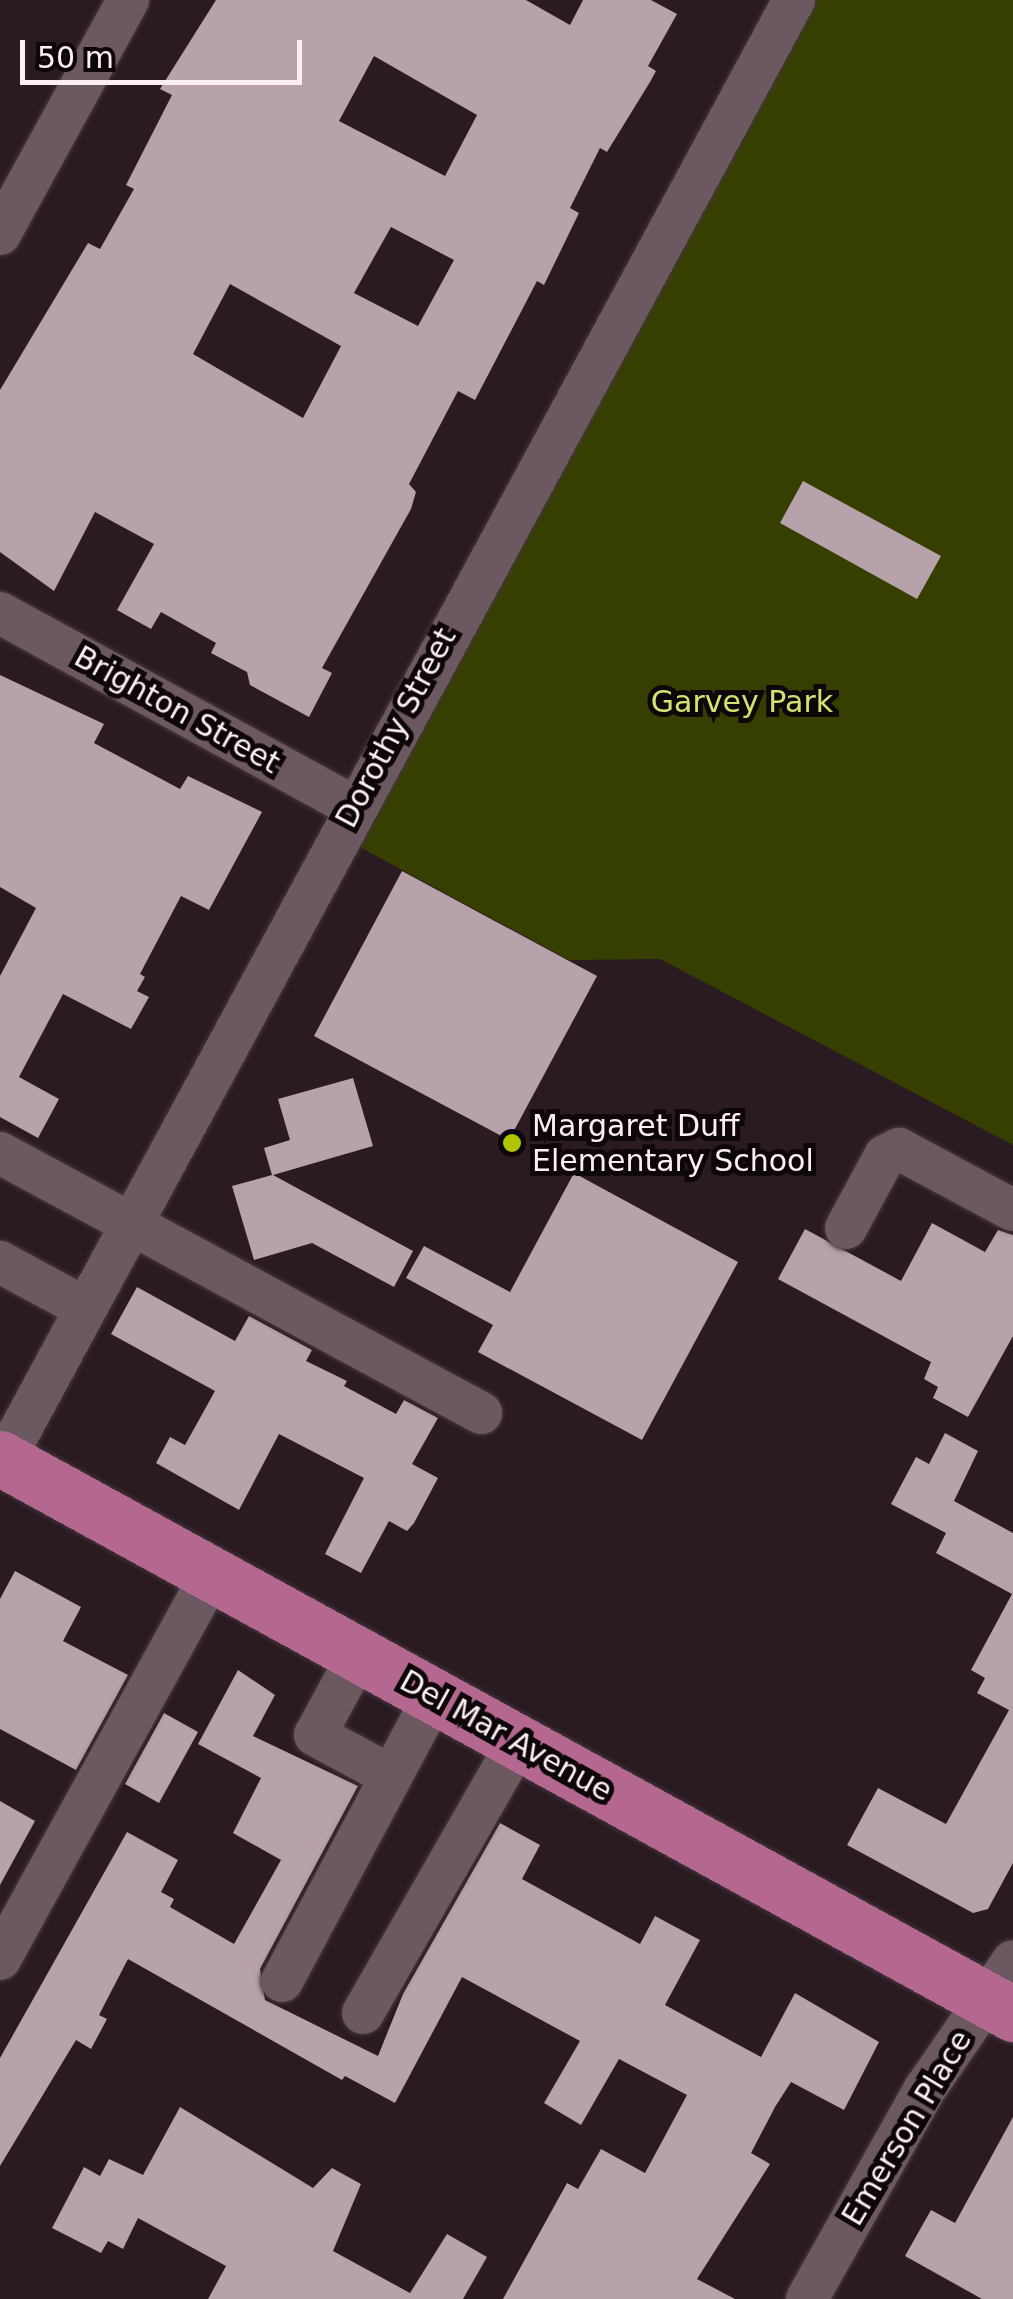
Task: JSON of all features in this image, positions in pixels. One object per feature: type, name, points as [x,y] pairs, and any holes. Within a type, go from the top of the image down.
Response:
[{"type":"main road","name":"Del Mar Avenue","points":[[2,1459],[518,1742],[1004,1991]]},
{"type":"street","points":[[0,234],[128,0]]},
{"type":"street","name":"Dorothy Street","points":[[2,1459],[794,0]]},
{"type":"street","name":"Brighton Street","points":[[0,614],[354,806]]},
{"type":"street","points":[[846,1228],[885,1156],[898,1148],[1013,1210]]},
{"type":"street","points":[[0,1153],[481,1412]]},
{"type":"street","points":[[0,1262],[85,1308]]},
{"type":"street","points":[[0,1959],[212,1574]]},
{"type":"street","points":[[358,1654],[315,1735],[391,1776]]},
{"type":"street","points":[[282,1980],[434,1696]]},
{"type":"street","points":[[364,2013],[518,1742]]},
{"type":"street","name":"Emerson Place","points":[[807,2299],[926,2089],[1004,1991]]},
{"type":"green space","name":"Garvey Park","points":[[817,0],[1013,0],[1013,1145],[660,959],[569,960],[356,845]]},
{"type":"building","points":[[216,0],[526,0],[570,25],[583,0],[651,0],[677,14],[648,66],[656,71],[650,82],[607,152],[600,148],[570,208],[579,213],[544,285],[537,281],[475,400],[458,391],[409,484],[416,492],[411,509],[322,668],[332,673],[309,717],[250,685],[247,672],[211,653],[216,643],[161,612],[151,629],[117,610],[154,544],[95,512],[54,591],[0,552],[0,390],[88,243],[100,249],[134,189],[126,185],[172,95],[160,89]],"holes":[[[374,56],[477,115],[445,176],[339,121]],[[391,227],[454,260],[418,326],[354,293]],[[230,284],[341,346],[303,418],[193,354]]]},
{"type":"building","points":[[803,481],[941,556],[917,599],[780,523]]},
{"type":"building","points":[[0,675],[104,724],[94,743],[180,789],[188,776],[262,812],[209,910],[181,896],[140,974],[145,977],[137,991],[149,997],[131,1029],[63,994],[19,1077],[59,1099],[38,1138],[0,1117],[0,976],[36,908],[0,887]]},
{"type":"building","points":[[402,871],[597,976],[509,1140],[314,1036]]},
{"type":"building","points":[[353,1078],[373,1146],[273,1175],[413,1251],[394,1287],[312,1243],[254,1260],[232,1186],[272,1175],[264,1148],[290,1140],[278,1099]]},
{"type":"building","points":[[574,1173],[738,1262],[642,1440],[478,1352],[493,1325],[406,1278],[424,1246],[510,1292]]},
{"type":"building","points":[[932,1223],[985,1252],[998,1230],[1013,1235],[1013,1336],[968,1417],[933,1398],[938,1387],[924,1379],[931,1362],[778,1279],[805,1229],[901,1281]]},
{"type":"building","points":[[137,1287],[235,1341],[249,1316],[312,1350],[306,1361],[347,1381],[344,1386],[396,1414],[404,1400],[438,1418],[412,1464],[438,1478],[407,1531],[389,1521],[361,1573],[325,1554],[364,1478],[279,1434],[239,1510],[156,1463],[170,1437],[185,1445],[215,1391],[111,1334]]},
{"type":"building","points":[[945,1433],[978,1451],[954,1501],[1013,1533],[1013,1863],[988,1909],[973,1913],[847,1845],[878,1788],[946,1824],[1009,1710],[977,1693],[985,1678],[971,1670],[1012,1594],[936,1553],[946,1533],[891,1504],[916,1457],[929,1464]]},
{"type":"building","points":[[15,1571],[81,1607],[63,1641],[128,1675],[76,1770],[0,1729],[0,1599]]},
{"type":"building","points":[[238,1670],[275,1695],[253,1736],[358,1786],[260,1969],[265,2000],[378,2056],[403,1994],[500,1823],[540,1845],[522,1879],[640,1944],[655,1916],[700,1940],[665,2005],[761,2057],[795,1993],[879,2042],[844,2110],[791,2082],[775,2107],[751,2153],[770,2164],[697,2279],[735,2299],[503,2299],[567,2183],[578,2189],[601,2149],[645,2173],[687,2095],[619,2059],[581,2125],[544,2103],[580,2041],[462,1977],[395,2103],[345,2076],[342,2080],[128,1959],[99,2015],[107,2019],[91,2049],[76,2040],[0,2166],[0,2058],[127,1832],[178,1860],[161,1892],[174,1899],[170,1907],[234,1944],[281,1860],[233,1833],[261,1778],[198,1744]]},
{"type":"building","points":[[164,1713],[198,1732],[159,1803],[125,1784]]},
{"type":"building","points":[[0,1801],[35,1821],[0,1885]]},
{"type":"building","points":[[180,2107],[313,2188],[332,2168],[361,2184],[333,2251],[410,2293],[447,2234],[487,2257],[463,2299],[208,2299],[226,2266],[138,2218],[123,2249],[108,2241],[101,2253],[52,2228],[84,2167],[100,2176],[109,2159],[143,2175]]},
{"type":"building","points":[[1013,2117],[1013,2299],[982,2299],[905,2256],[931,2210],[955,2223]]},
{"type":"place","name":"Margaret Duff Elementary School","points":[[512,1143]]}]
